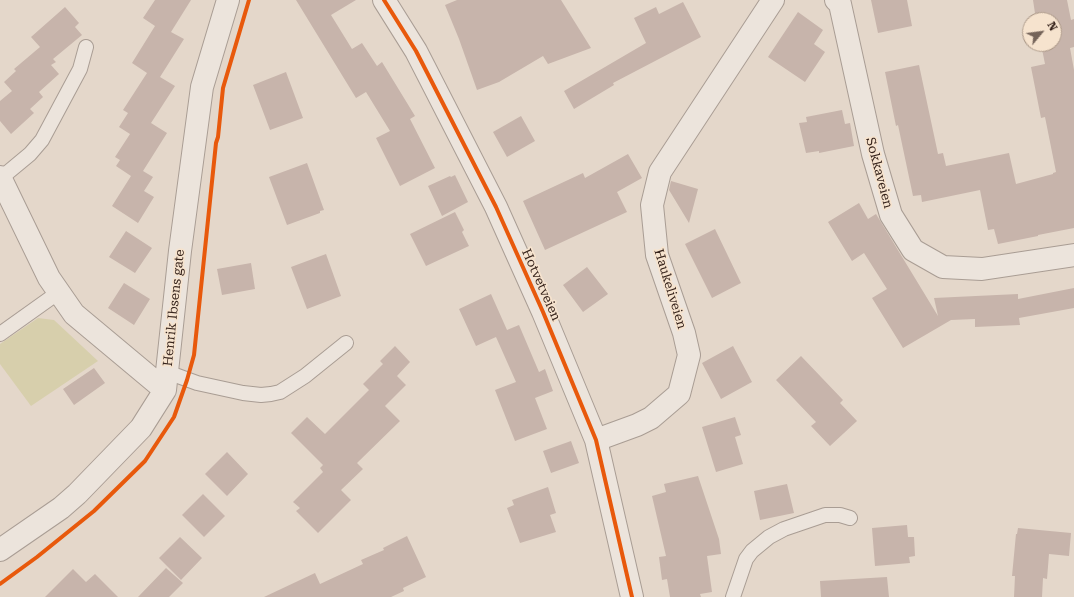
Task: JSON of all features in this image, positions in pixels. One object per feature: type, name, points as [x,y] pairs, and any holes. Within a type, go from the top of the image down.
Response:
[{"type":"street","name":"Henrik Ibsens gate","points":[[0,550],[61,508],[141,428],[166,381],[184,214],[202,87],[228,0]]},
{"type":"street","name":"Hotvetveien","points":[[384,0],[416,51],[496,207],[543,312],[596,440],[632,597]]},
{"type":"street","name":"Haukeliveien","points":[[596,440],[651,418],[679,394],[689,355],[684,333],[657,255],[652,205],[660,172],[772,0]]},
{"type":"street","name":"Sokkaveien","points":[[836,0],[840,4],[873,154],[890,215],[913,250],[943,268],[982,269],[1074,255]]},
{"type":"street","points":[[0,178],[49,278],[74,314],[166,381]]},
{"type":"lane","points":[[0,178],[30,154],[42,140],[80,69],[86,47]]},
{"type":"lane","points":[[0,334],[59,292]]},
{"type":"lane","points":[[166,381],[197,383],[242,393],[262,395],[271,394],[280,392],[305,376],[346,343]]},
{"type":"lane","points":[[733,597],[746,559],[752,551],[769,537],[784,529],[820,516],[840,515],[850,518]]},
{"type":"shaded area","points":[[38,318],[54,320],[98,361],[31,406],[0,364],[0,344]]},
{"type":"building","points":[[155,0],[191,0],[171,32],[184,39],[160,77],[175,86],[151,123],[167,133],[143,171],[153,177],[144,191],[154,197],[138,223],[112,206],[131,176],[116,166],[120,160],[115,157],[130,134],[119,127],[128,113],[123,110],[147,73],[132,63],[155,26],[143,18]]},
{"type":"building","points":[[296,0],[356,0],[331,15],[352,49],[362,43],[377,66],[382,62],[415,116],[410,119],[435,168],[400,186],[376,138],[390,131],[366,92],[356,98]]},
{"type":"building","points":[[457,0],[561,0],[591,48],[548,64],[543,56],[499,82],[477,90],[445,5]]},
{"type":"building","points":[[871,0],[907,0],[912,26],[878,33]]},
{"type":"building","points":[[1033,0],[1067,0],[1071,20],[1074,19],[1074,47],[1070,48],[1074,70],[1074,228],[998,244],[994,229],[988,230],[980,190],[922,202],[921,195],[913,196],[885,72],[919,65],[938,154],[943,153],[946,166],[1009,153],[1016,184],[1053,174],[1056,172],[1045,117],[1041,118],[1031,67],[1045,64],[1043,52],[1062,52],[1062,12],[1035,12]]},
{"type":"building","points":[[683,2],[701,37],[613,83],[614,85],[574,109],[564,91],[646,43],[634,18],[656,7],[659,14]]},
{"type":"building","points":[[65,7],[79,23],[75,27],[82,35],[53,59],[56,62],[51,65],[59,74],[39,92],[43,97],[30,109],[34,113],[11,134],[0,121],[0,101],[12,91],[4,82],[16,71],[14,69],[40,47],[31,37]]},
{"type":"building","points":[[798,12],[823,30],[814,44],[825,52],[805,82],[768,57]]},
{"type":"building","points":[[286,72],[303,118],[270,130],[253,85]]},
{"type":"building","points":[[842,110],[845,124],[850,123],[854,146],[819,153],[819,151],[806,153],[799,123],[807,122],[806,117]]},
{"type":"building","points":[[521,116],[535,141],[507,157],[493,132]]},
{"type":"building","points":[[628,154],[642,178],[617,192],[627,212],[545,250],[523,201],[583,173],[585,178]]},
{"type":"building","points":[[307,163],[324,210],[320,211],[320,213],[287,225],[269,177]]},
{"type":"building","points":[[455,175],[468,202],[442,216],[428,186]]},
{"type":"building","points":[[671,181],[698,189],[689,223],[669,190]]},
{"type":"building","points":[[859,203],[868,219],[876,214],[938,316],[934,298],[1018,294],[1018,299],[1074,288],[1074,308],[1019,318],[1020,325],[975,327],[975,319],[951,320],[903,348],[872,298],[887,289],[864,253],[852,261],[828,222]]},
{"type":"building","points":[[455,212],[464,230],[462,232],[469,246],[426,266],[410,234]]},
{"type":"building","points":[[715,229],[741,283],[712,298],[685,244]]},
{"type":"building","points":[[126,231],[152,248],[135,273],[109,257]]},
{"type":"building","points":[[326,254],[341,296],[307,309],[291,267]]},
{"type":"building","points":[[251,263],[255,289],[222,295],[217,269]]},
{"type":"building","points":[[587,267],[608,294],[583,312],[563,285]]},
{"type":"building","points":[[124,283],[150,299],[134,325],[108,308]]},
{"type":"building","points":[[491,294],[507,330],[519,325],[539,372],[545,369],[553,391],[535,398],[547,429],[515,441],[495,390],[516,382],[496,337],[476,346],[459,309]]},
{"type":"building","points":[[395,346],[410,362],[397,376],[406,385],[385,406],[400,421],[357,463],[363,469],[341,490],[351,500],[318,533],[296,511],[300,508],[293,502],[323,472],[320,468],[323,465],[291,433],[307,417],[325,434],[369,390],[363,384],[383,364],[380,361]]},
{"type":"building","points":[[733,346],[752,382],[721,399],[702,363]]},
{"type":"building","points":[[801,356],[843,400],[840,403],[857,421],[830,446],[811,426],[816,422],[776,380]]},
{"type":"building","points":[[94,368],[105,383],[74,405],[63,389]]},
{"type":"building","points":[[735,417],[741,435],[735,437],[743,464],[716,472],[702,427]]},
{"type":"building","points":[[571,441],[579,463],[551,473],[543,451]]},
{"type":"building","points":[[227,452],[248,474],[227,496],[205,474]]},
{"type":"building","points":[[698,476],[719,539],[721,554],[707,556],[712,592],[700,594],[701,597],[670,597],[667,579],[662,580],[659,557],[666,556],[652,496],[666,492],[664,484]]},
{"type":"building","points":[[787,484],[794,513],[760,520],[754,491]]},
{"type":"building","points":[[548,487],[556,513],[550,515],[556,532],[520,543],[507,508],[514,505],[512,500]]},
{"type":"building","points":[[203,494],[225,516],[204,537],[182,515]]},
{"type":"building","points":[[907,525],[908,537],[914,537],[915,556],[909,557],[910,563],[875,566],[872,528]]},
{"type":"building","points":[[1018,528],[1071,533],[1069,556],[1049,554],[1047,579],[1043,578],[1042,597],[1014,597],[1015,576],[1012,576],[1016,534]]},
{"type":"building","points":[[407,536],[426,577],[403,588],[404,591],[391,597],[264,597],[315,573],[320,584],[363,564],[361,560],[384,550],[383,548]]},
{"type":"building","points":[[180,537],[202,558],[181,580],[159,558]]},
{"type":"building","points":[[166,568],[183,583],[169,597],[138,597]]},
{"type":"building","points":[[73,569],[86,582],[95,574],[118,597],[45,597]]},
{"type":"building","points":[[887,577],[889,597],[821,597],[820,581]]},
{"type":"cycle path","points":[[0,584],[37,557],[94,511],[145,461],[174,417],[194,355],[223,88],[249,0]]},
{"type":"cycle path","points":[[384,0],[416,51],[496,207],[543,312],[596,440],[632,597]]}]
